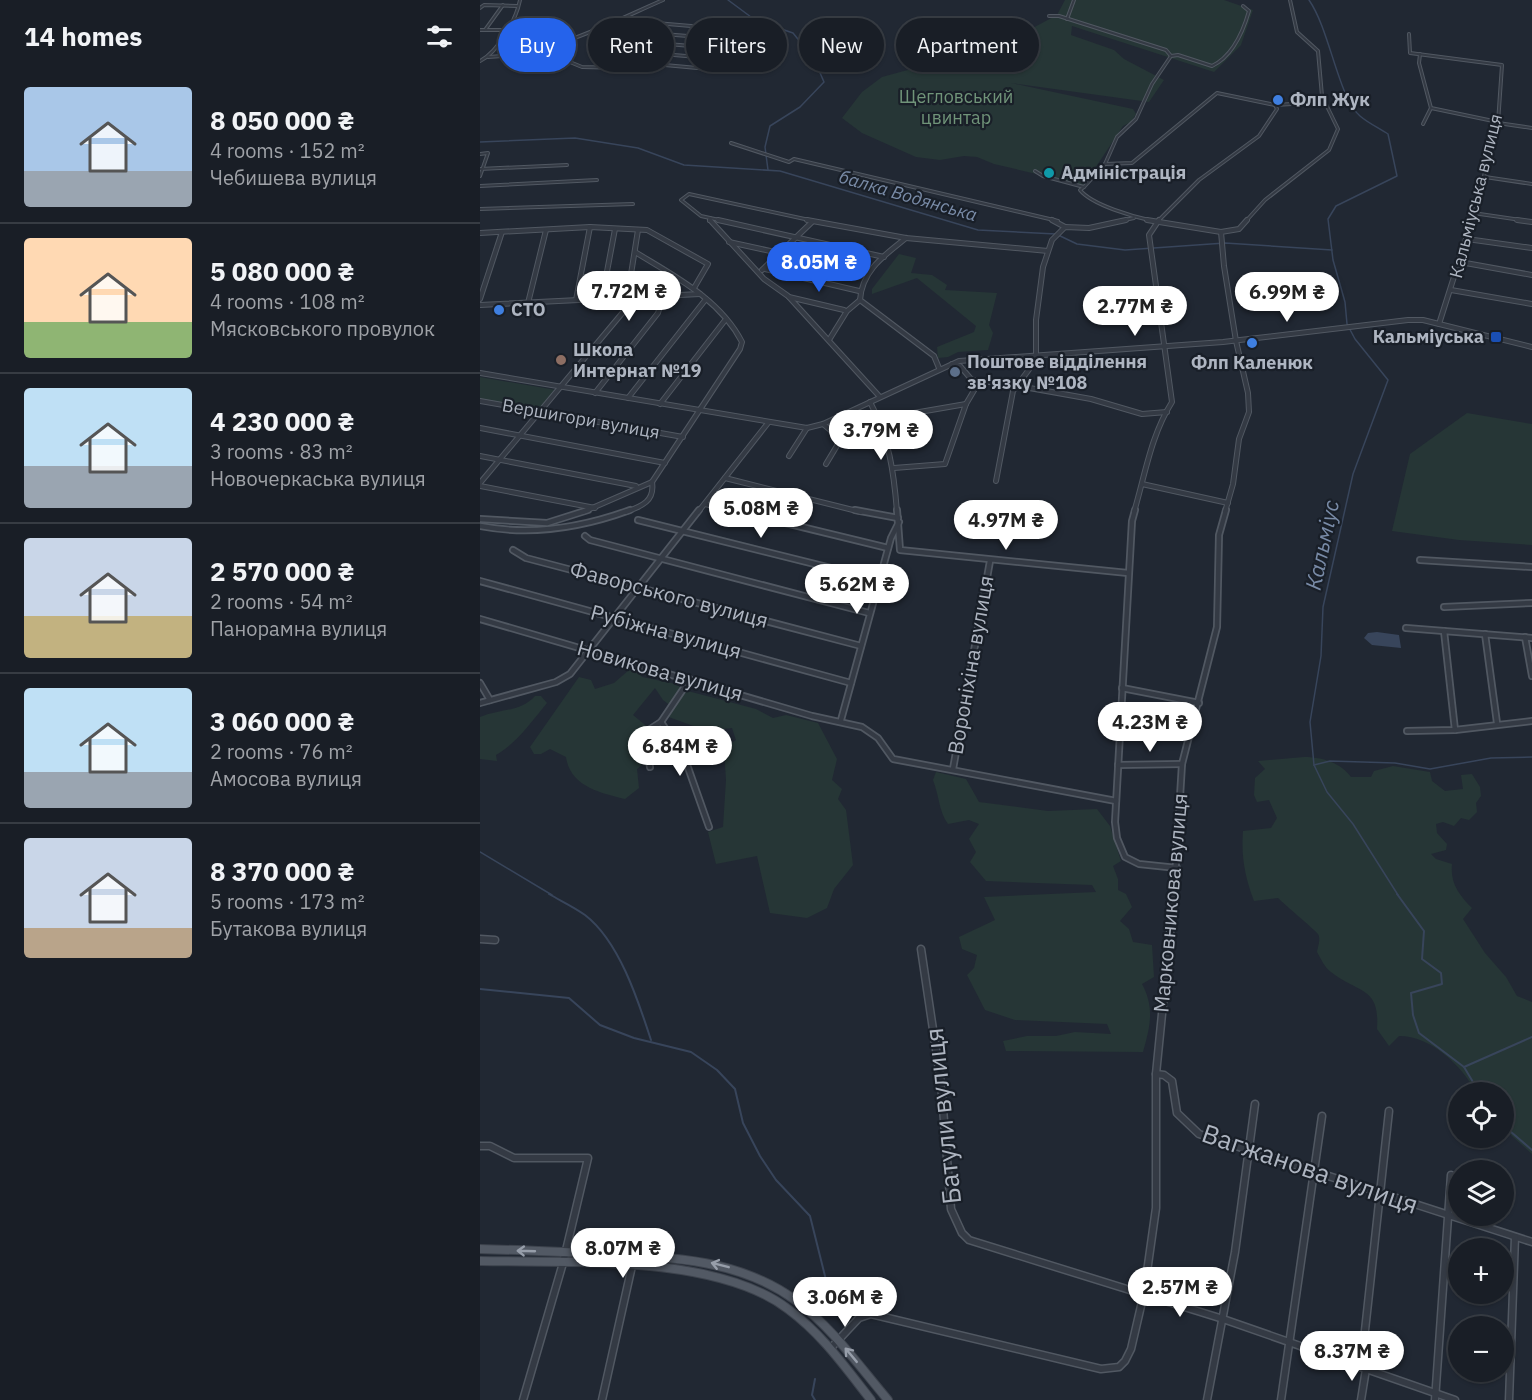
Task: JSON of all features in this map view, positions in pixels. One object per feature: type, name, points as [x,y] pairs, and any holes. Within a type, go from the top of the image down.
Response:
[{"type":"main road","points":[[480,1249],[663,1256],[706,1261],[732,1268],[774,1287],[795,1300],[838,1341],[888,1400]]},
{"type":"main road","points":[[480,1262],[632,1266],[704,1272],[729,1278],[767,1296],[809,1326],[871,1400]]},
{"type":"street","points":[[514,18],[520,0]]},
{"type":"street","points":[[576,37],[663,0]]},
{"type":"street","points":[[1067,19],[1066,16],[1074,0]]},
{"type":"street","points":[[1067,182],[1083,194],[1134,218],[1221,232],[1239,229],[1264,200],[1329,150],[1338,129],[1321,87],[1318,51],[1297,32],[1290,0]]},
{"type":"street","points":[[480,8],[484,5],[517,6]]},
{"type":"street","points":[[485,30],[503,5]]},
{"type":"street","points":[[1170,56],[1178,55],[1212,66],[1220,62],[1239,38],[1246,23],[1249,11],[1243,6]]},
{"type":"street","points":[[1049,16],[1067,19],[1166,50],[1170,56]]},
{"type":"street","points":[[480,30],[498,30]]},
{"type":"street","points":[[1409,34],[1408,51],[1420,54],[1419,63],[1431,108],[1423,124]]},
{"type":"street","points":[[488,57],[498,41]]},
{"type":"street","name":"Кальміуська вулиця","points":[[1420,54],[1502,65],[1498,123],[1485,177],[1439,324]]},
{"type":"street","points":[[1083,194],[1080,190],[1106,164],[1118,137],[1136,119],[1152,84],[1170,56]]},
{"type":"street","points":[[480,61],[488,57],[498,57]]},
{"type":"street","points":[[1106,164],[1132,163],[1217,93],[1275,105],[1292,106],[1326,102]]},
{"type":"street","points":[[1177,868],[1129,861],[1120,854],[1115,822],[1132,521],[1161,419],[1168,412],[1172,402],[1149,235],[1156,223],[1199,180],[1259,136],[1277,109],[1275,105]]},
{"type":"street","points":[[1431,108],[1532,128]]},
{"type":"street","points":[[731,143],[789,162],[794,159],[854,172],[952,199],[1058,221],[1065,227],[1089,228],[1134,218]]},
{"type":"street","points":[[480,154],[488,153],[480,176]]},
{"type":"street","points":[[481,169],[567,165]]},
{"type":"street","points":[[1035,171],[1043,176],[1084,187]]},
{"type":"street","points":[[1485,177],[1532,184]]},
{"type":"street","points":[[480,186],[597,180]]},
{"type":"street","points":[[884,257],[702,216],[681,200],[689,194],[813,221],[906,238],[1048,251]]},
{"type":"street","points":[[480,209],[633,204]]},
{"type":"street","points":[[1473,213],[1532,222]]},
{"type":"street","points":[[710,218],[709,222],[757,272],[788,297],[880,397]]},
{"type":"street","points":[[757,272],[765,269],[813,221]]},
{"type":"street","points":[[576,300],[590,227]]},
{"type":"street","points":[[480,233],[590,227],[647,230],[708,264],[693,288]]},
{"type":"street","points":[[996,481],[1013,391],[1036,360],[1036,320],[1043,267],[1055,237],[1065,227]]},
{"type":"street","points":[[602,298],[615,229]]},
{"type":"street","points":[[528,303],[546,230]]},
{"type":"street","points":[[596,508],[480,484],[624,311],[638,230]]},
{"type":"street","points":[[480,299],[502,232]]},
{"type":"street","name":"Марковникова вулиця","points":[[838,1341],[858,1318],[871,1314],[1093,1368],[1113,1369],[1122,1365],[1131,1348],[1144,1293],[1156,1208],[1156,1074],[1177,868],[1182,764],[1217,627],[1219,535],[1228,503],[1239,439],[1249,412],[1248,393],[1236,340],[1221,232]]},
{"type":"street","points":[[906,238],[867,272],[859,291],[860,300],[934,356],[939,368]]},
{"type":"street","points":[[1467,238],[1532,248]]},
{"type":"street","points":[[728,242],[867,272]]},
{"type":"street","points":[[480,519],[547,523],[596,508],[638,486],[652,482],[741,346],[740,334],[706,299],[693,288],[634,252]]},
{"type":"street","points":[[1460,262],[1532,275]]},
{"type":"street","points":[[765,269],[859,291]]},
{"type":"street","points":[[1451,290],[1532,303]]},
{"type":"street","points":[[480,305],[700,294]]},
{"type":"street","points":[[595,393],[658,314],[663,296]]},
{"type":"street","points":[[788,297],[844,310]]},
{"type":"street","points":[[628,399],[706,299]]},
{"type":"street","points":[[829,340],[836,334],[844,310],[860,300]]},
{"type":"street","points":[[660,404],[726,319]]},
{"type":"street","points":[[480,373],[807,428],[823,424],[949,363],[1236,340],[1408,320],[1439,324],[1532,347]]},
{"type":"street","points":[[949,363],[960,366],[971,379],[979,382],[1091,399],[1142,414],[1168,412]]},
{"type":"street","points":[[894,468],[945,464],[966,404],[979,382]]},
{"type":"street","name":"Вершигори вулиця","points":[[480,400],[683,437]]},
{"type":"street","points":[[841,720],[869,613],[888,548],[899,520],[894,468],[879,419],[870,402]]},
{"type":"street","points":[[879,419],[966,404]]},
{"type":"street","points":[[480,703],[564,678],[591,650],[768,423]]},
{"type":"street","points":[[823,424],[841,439],[826,464]]},
{"type":"street","points":[[480,428],[665,463]]},
{"type":"street","points":[[789,456],[807,428]]},
{"type":"street","points":[[480,456],[638,486]]},
{"type":"street","points":[[725,478],[899,520]]},
{"type":"street","points":[[480,526],[531,532],[602,519],[642,506],[650,500],[654,491],[652,482]]},
{"type":"street","points":[[1142,484],[1228,503]]},
{"type":"street","points":[[705,504],[888,548]]},
{"type":"street","points":[[638,520],[879,580]]},
{"type":"street","name":"Вороніхіна вулиця","points":[[899,520],[898,548],[900,550],[990,561],[1128,573]]},
{"type":"street","points":[[585,536],[590,540],[869,613]]},
{"type":"street","name":"Фаворського вулиця","points":[[513,550],[526,558],[861,646]]},
{"type":"street","points":[[1420,560],[1532,567]]},
{"type":"street","name":"Вороніхіна вулиця","points":[[953,769],[990,561]]},
{"type":"street","name":"Рубіжна вулиця","points":[[480,581],[852,683]]},
{"type":"street","points":[[1444,607],[1532,603]]},
{"type":"street","name":"Новикова вулиця","points":[[480,619],[812,716],[858,724],[878,737],[884,750],[893,759],[1116,801]]},
{"type":"street","points":[[1406,628],[1532,638]]},
{"type":"street","points":[[1444,631],[1455,730]]},
{"type":"street","points":[[1485,634],[1497,723]]},
{"type":"street","points":[[1525,637],[1532,676]]},
{"type":"street","points":[[650,767],[644,733],[661,722],[690,679]]},
{"type":"street","points":[[480,683],[490,700]]},
{"type":"street","points":[[1122,688],[1199,704]]},
{"type":"street","points":[[1407,731],[1455,730],[1497,723],[1532,721]]},
{"type":"street","points":[[661,722],[685,759],[709,827]]},
{"type":"street","points":[[1118,765],[1182,764]]},
{"type":"street","points":[[480,939],[495,940]]},
{"type":"street","name":"Батули вулиця","points":[[921,949],[941,1083],[951,1209],[962,1233],[978,1244],[1144,1293],[1291,1342],[1435,1396],[1455,1400]]},
{"type":"street","name":"Вагжанова вулиця","points":[[1156,1074],[1164,1075],[1172,1081],[1177,1113],[1195,1132],[1532,1242]]},
{"type":"street","points":[[1207,1400],[1251,1152],[1255,1104]]},
{"type":"street","points":[[1361,1400],[1379,1193],[1389,1111]]},
{"type":"street","points":[[1281,1400],[1322,1116]]},
{"type":"street","points":[[480,1146],[490,1146],[514,1158],[588,1158],[563,1263],[523,1400]]},
{"type":"street","points":[[1435,1396],[1448,1205]]},
{"type":"street","points":[[1509,1400],[1515,1237]]},
{"type":"street","points":[[602,1400],[632,1266]]},
{"type":"street","points":[[830,1349],[838,1341]]},
{"type":"green space","name":"Щегловський цвинтар","points":[[1065,0],[1224,0],[1253,10],[1241,45],[1214,72],[1072,26],[1071,35],[1114,50],[1124,59],[1164,80],[1149,102],[1011,83],[1133,109],[1136,114],[1131,122],[1123,126],[1084,185],[994,164],[977,157],[964,156],[940,160],[916,157],[862,133],[842,118],[862,92],[882,77],[900,72],[1039,72],[1039,25],[1057,15]]},
{"type":"green space","points":[[899,254],[916,258],[911,273],[932,275],[947,285],[945,290],[997,293],[989,325],[993,333],[988,350],[958,352],[948,357],[938,358],[937,347],[974,332],[976,326],[917,278],[872,294],[872,289]]},
{"type":"green space","points":[[480,377],[556,390],[539,410],[480,399]]},
{"type":"green space","points":[[1467,413],[1532,424],[1532,545],[1459,540],[1392,531],[1410,454]]},
{"type":"green space","points":[[629,670],[637,670],[642,677],[676,684],[684,690],[756,709],[773,718],[786,715],[818,723],[837,759],[832,780],[842,789],[838,799],[846,810],[853,865],[834,889],[827,908],[807,918],[770,913],[757,856],[716,864],[708,832],[723,827],[726,780],[724,748],[736,740],[732,728],[707,731],[666,716],[671,706],[663,700],[655,688],[633,715],[650,729],[647,761],[637,769],[639,788],[625,799],[588,787],[573,775],[566,757],[550,749],[541,754],[534,754],[530,747],[579,677],[591,680],[595,689],[614,683]]},
{"type":"green space","points":[[535,696],[541,696],[547,703],[524,731],[496,755],[497,761],[480,759],[480,717],[516,708]]},
{"type":"green space","points":[[1317,758],[1330,761],[1351,777],[1371,777],[1374,771],[1393,766],[1430,772],[1432,781],[1445,791],[1463,789],[1461,775],[1472,774],[1480,787],[1481,796],[1476,803],[1477,812],[1469,820],[1461,818],[1454,826],[1443,822],[1436,824],[1437,833],[1447,844],[1446,850],[1431,854],[1436,859],[1452,864],[1452,877],[1456,888],[1472,908],[1463,919],[1485,953],[1506,977],[1517,996],[1532,1002],[1532,1154],[1514,1138],[1514,1082],[1470,1082],[1444,1054],[1411,1037],[1399,1036],[1389,1046],[1377,1029],[1377,1015],[1371,998],[1331,972],[1323,963],[1317,952],[1318,934],[1278,898],[1254,901],[1244,867],[1243,831],[1271,828],[1277,818],[1269,800],[1257,802],[1254,795],[1255,778],[1265,769],[1258,761]]},
{"type":"green space","points":[[936,772],[966,779],[979,802],[1048,811],[1097,809],[1110,826],[1121,861],[1113,866],[1118,879],[1118,890],[1126,894],[1132,907],[1120,921],[1129,929],[1133,942],[1152,945],[1154,977],[1142,984],[1150,1009],[1148,1034],[1143,1052],[1006,1051],[1003,1041],[1027,1036],[1056,1036],[1075,1032],[1111,1034],[1107,1024],[1015,1020],[985,1010],[967,975],[974,968],[977,955],[962,949],[959,937],[995,920],[984,897],[1096,892],[1092,885],[986,881],[970,862],[976,852],[969,839],[979,824],[969,820],[948,824],[933,780]]},
{"type":"water","points":[[1368,633],[1399,635],[1401,648],[1372,645],[1364,638]]},
{"type":"waterway","points":[[728,0],[755,20],[793,33],[814,59],[824,82],[800,107],[770,126],[765,147],[768,170]]},
{"type":"waterway","name":"Кальміус","points":[[1309,0],[1323,28],[1352,107],[1363,119],[1388,134],[1397,176],[1336,206],[1328,219],[1332,250]]},
{"type":"waterway","name":"балка Водянська","points":[[480,142],[575,138],[638,148],[684,165],[780,171],[978,230],[1056,234],[1077,244],[1125,250],[1225,243],[1332,250]]},
{"type":"waterway","name":"Кальміус","points":[[1314,765],[1310,722],[1321,656],[1323,607],[1353,474],[1388,380],[1355,339],[1347,324],[1345,302],[1332,250]]},
{"type":"waterway","points":[[1314,765],[1330,761],[1395,763],[1430,769],[1491,758],[1532,757]]},
{"type":"waterway","name":"Кальміус","points":[[1314,765],[1327,792],[1353,824],[1398,895]]},
{"type":"waterway","points":[[480,852],[552,895]]},
{"type":"waterway","points":[[549,894],[585,915],[608,940],[626,972],[651,1040]]},
{"type":"waterway","name":"Кальміус","points":[[1397,894],[1424,931],[1422,959],[1441,973],[1442,984],[1411,993],[1413,1015],[1419,1033],[1464,1067]]},
{"type":"waterway","points":[[480,989],[569,998],[600,1025],[634,1038],[691,1052],[717,1070],[735,1089],[743,1123],[760,1156],[776,1180],[810,1216],[829,1292]]},
{"type":"waterway","points":[[1464,1067],[1532,1037]]},
{"type":"waterway","name":"Кальміус","points":[[1464,1067],[1473,1082]]},
{"type":"waterway","name":"Кальміус","points":[[1514,1134],[1532,1150]]},
{"type":"waterway","points":[[815,1379],[812,1395],[815,1400]]},
{"type":"place","name":"Флп Жук","points":[[1278,100]]},
{"type":"place","name":"Адміністрація","points":[[1049,173]]},
{"type":"place","name":"СТО","points":[[499,310]]},
{"type":"place","name":"Кальміуська","points":[[1496,337]]},
{"type":"place","name":"Флп Каленюк","points":[[1252,343]]},
{"type":"place","name":"Школа Интернат №19","points":[[561,360]]},
{"type":"place","name":"Поштове відділення зв'язку №108","points":[[955,372]]}]
